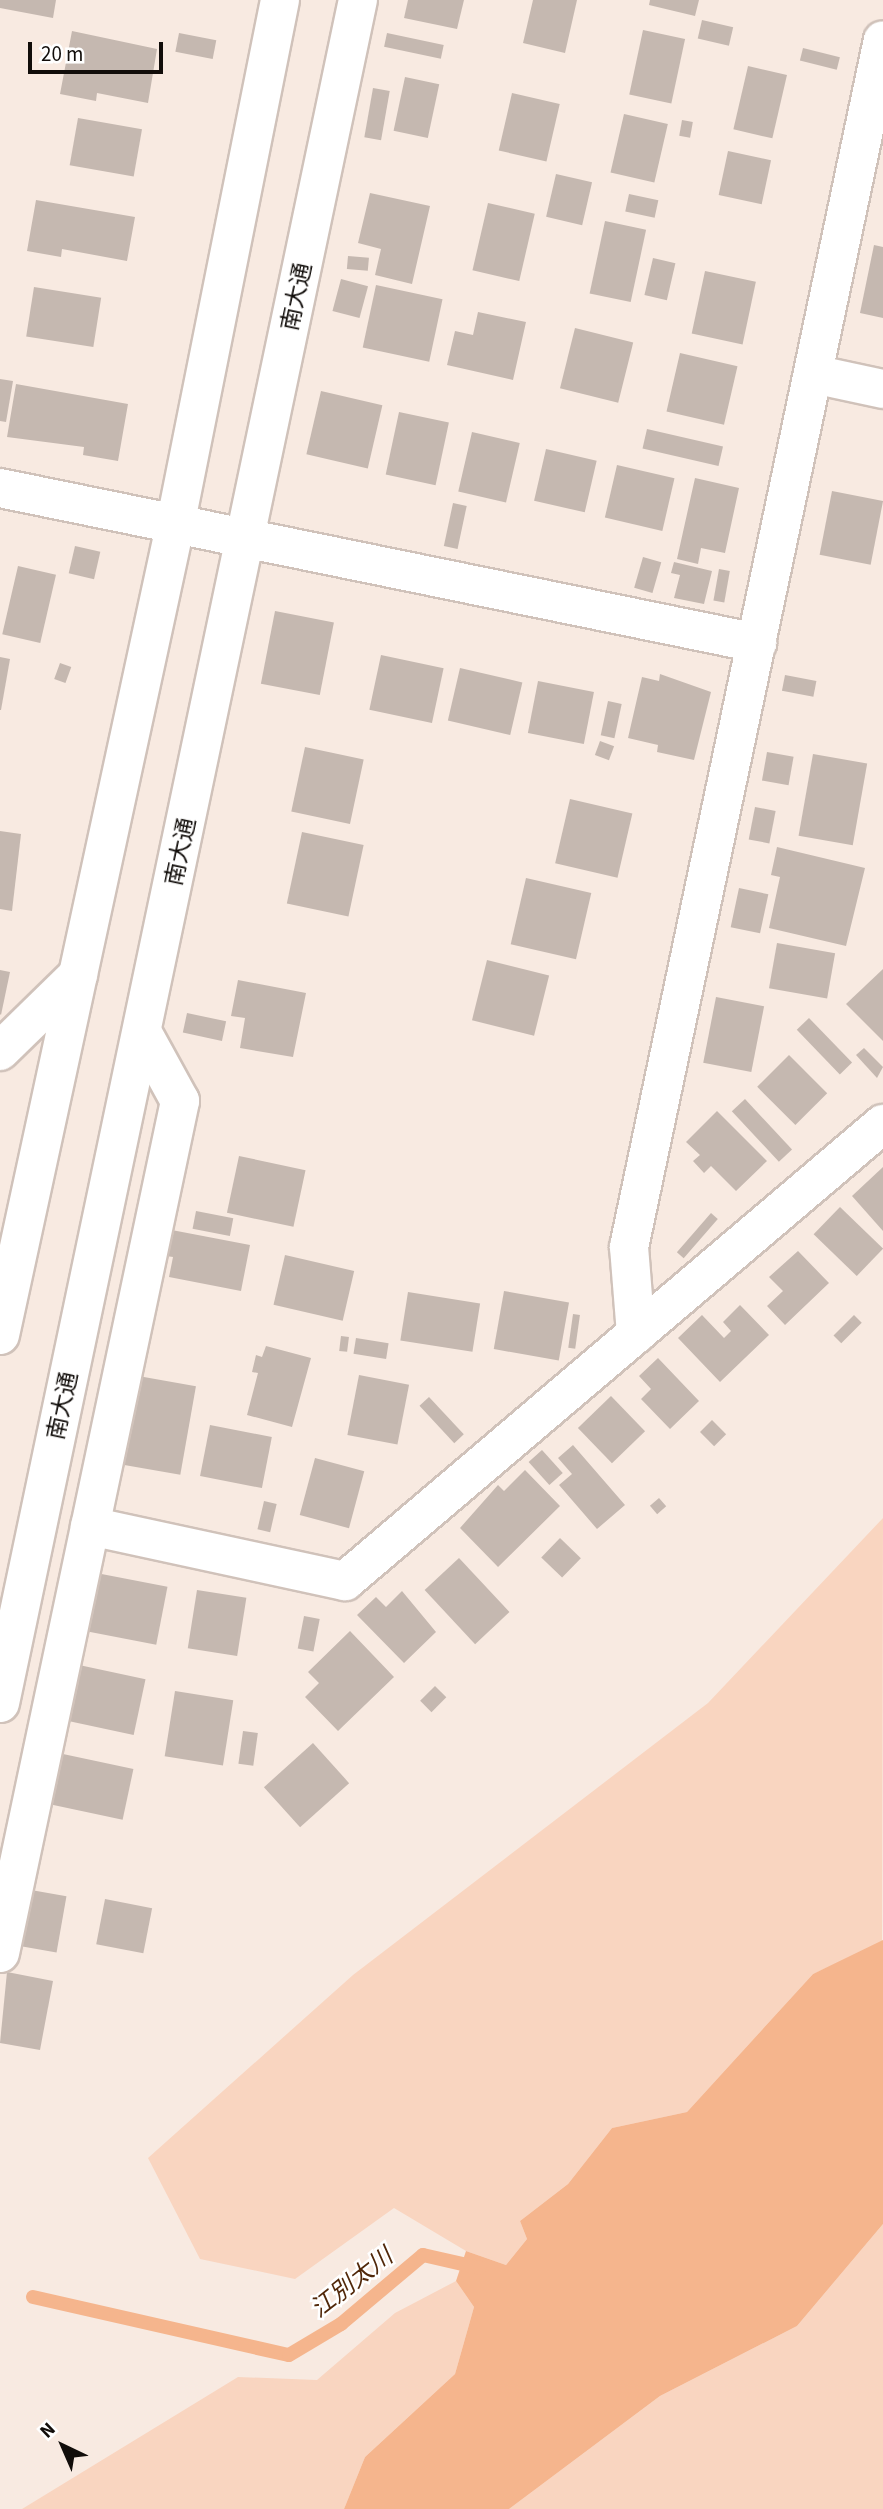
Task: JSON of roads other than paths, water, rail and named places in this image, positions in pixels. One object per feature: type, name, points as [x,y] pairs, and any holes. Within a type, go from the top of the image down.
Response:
[{"type":"street","points":[[0,1335],[176,526],[279,0]]},
{"type":"street","name":"南大通","points":[[0,1703],[247,542],[358,0]]},
{"type":"street","points":[[636,1334],[629,1247],[883,40]]},
{"type":"street","points":[[813,374],[883,388]]},
{"type":"street","points":[[0,488],[247,542],[757,643]]},
{"type":"street","points":[[0,1051],[78,975]]},
{"type":"street","points":[[0,1953],[180,1101],[142,1032]]},
{"type":"street","points":[[90,1526],[345,1581],[883,1124]]},
{"type":"waterway","name":"江別太川","points":[[33,2297],[289,2355],[341,2324],[423,2255],[480,2268]]}]
